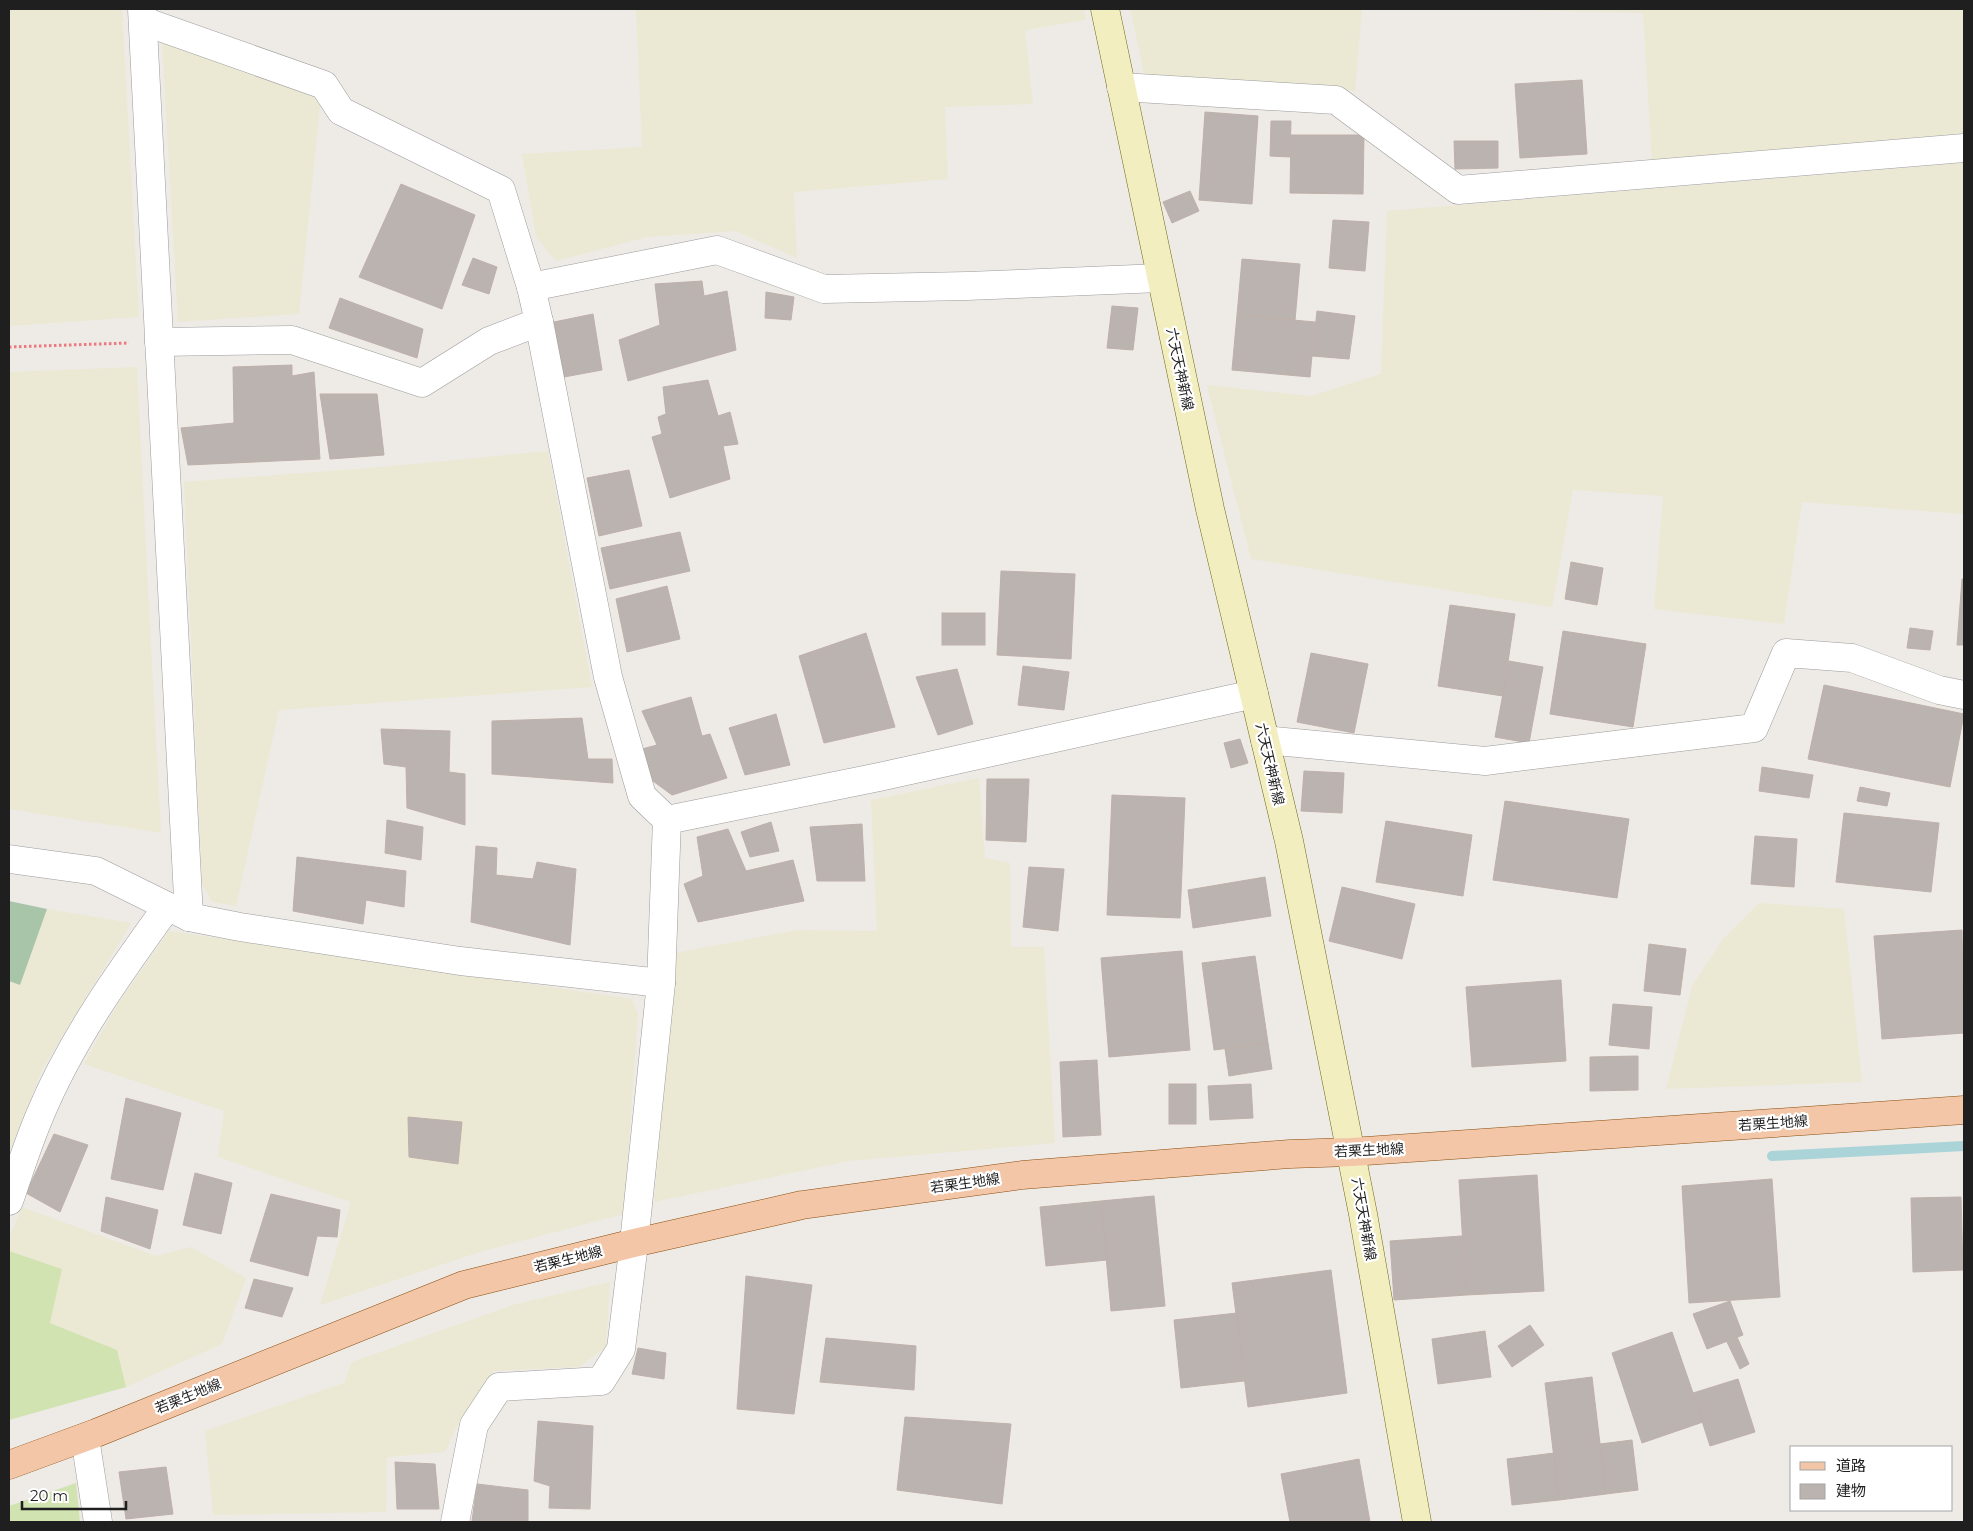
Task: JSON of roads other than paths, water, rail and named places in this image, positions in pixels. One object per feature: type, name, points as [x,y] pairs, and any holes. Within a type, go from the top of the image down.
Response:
[{"type":"main road","name":"六天天神新線","points":[[1105,9],[1210,509],[1289,841],[1351,1152],[1418,1522]]},
{"type":"main road","name":"若栗生地線","points":[[9,1465],[85,1438],[464,1285],[634,1243],[802,1205],[1022,1175],[1290,1154],[1351,1152],[1964,1110]]},
{"type":"street","points":[[9,1201],[40,1114],[74,1048],[116,976],[178,912],[159,342],[143,15],[324,85],[341,111],[501,190],[531,287],[539,322],[608,677],[642,796],[667,820],[660,983],[634,1243],[620,1349],[601,1381],[499,1387],[474,1425],[455,1522]]},
{"type":"street","points":[[1121,87],[1336,100],[1458,190],[1964,148]]},
{"type":"street","points":[[531,287],[717,250],[824,289],[967,286],[1160,278]]},
{"type":"street","points":[[159,342],[292,340],[422,383],[489,341],[539,322]]},
{"type":"street","points":[[1265,740],[1485,761],[1754,728],[1786,653],[1852,658],[1939,690],[1964,695]]},
{"type":"street","points":[[667,820],[879,777],[1254,694]]},
{"type":"street","points":[[9,859],[96,871],[178,912],[460,961],[660,983]]},
{"type":"street","points":[[85,1438],[98,1522]]},
{"type":"waterway","points":[[1772,1156],[1964,1146]]}]
